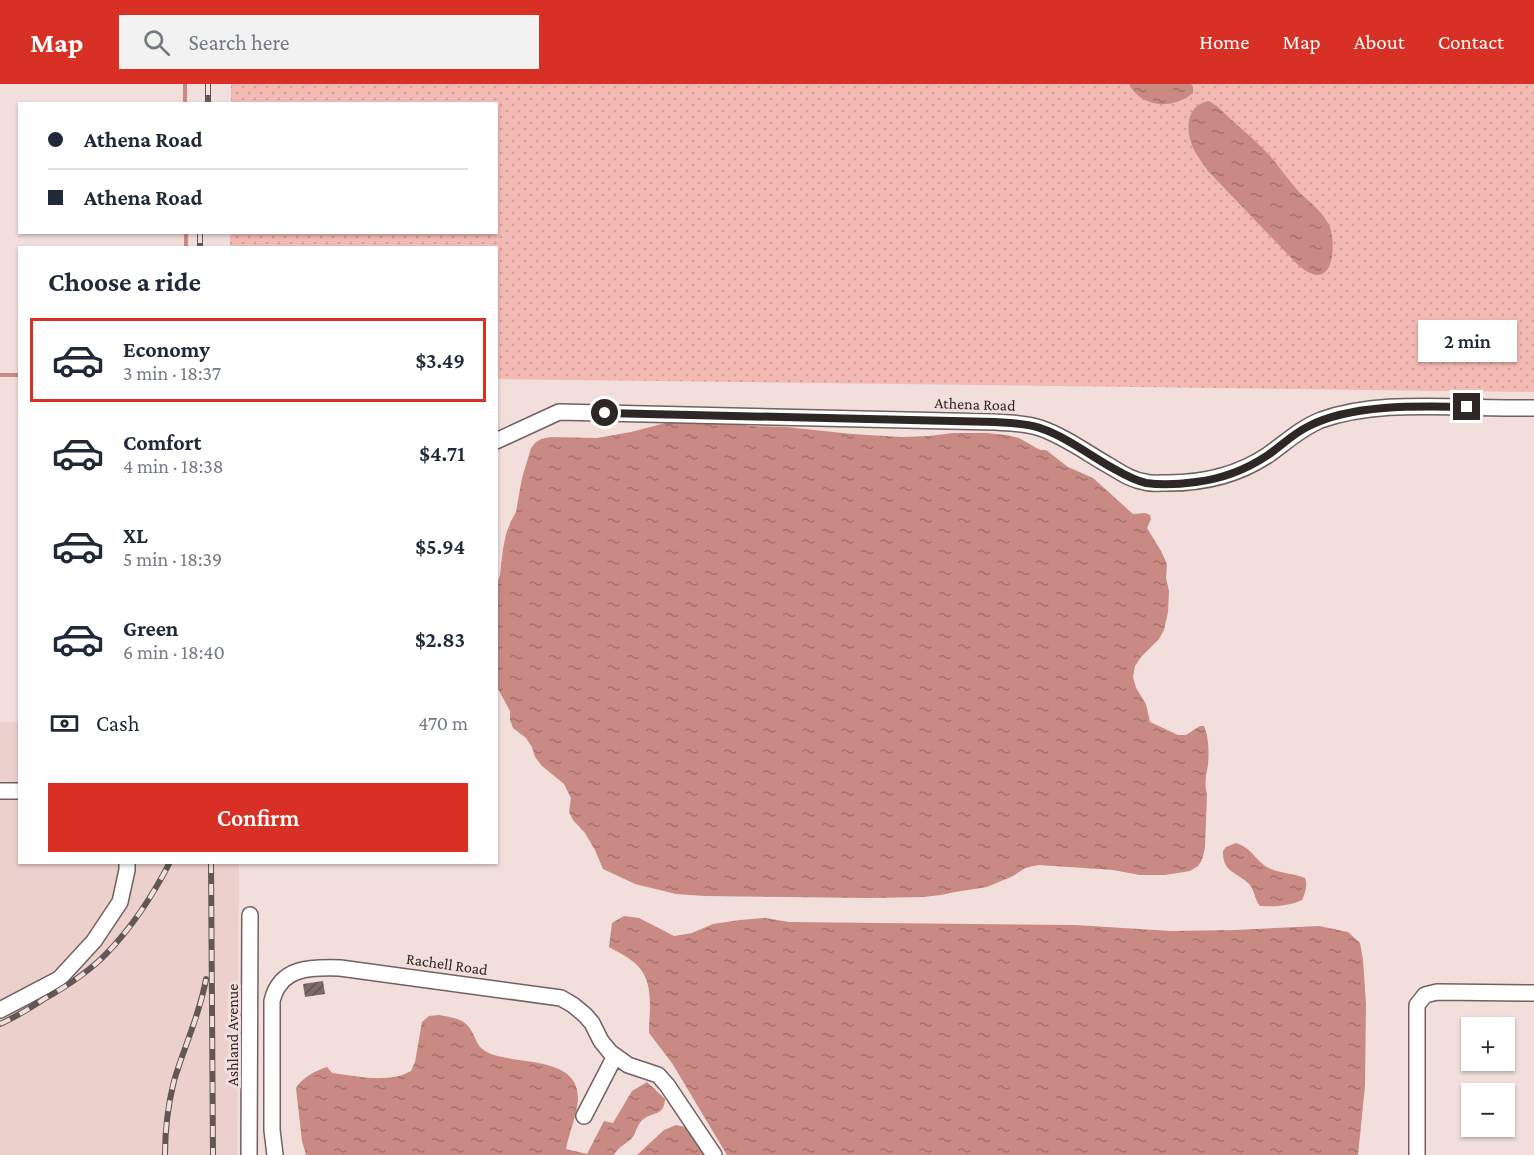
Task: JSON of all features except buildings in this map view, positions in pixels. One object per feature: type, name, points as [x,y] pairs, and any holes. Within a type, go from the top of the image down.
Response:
[{"type":"street","name":"Athena Road","points":[[498,440],[559,412],[995,422],[1024,424],[1040,428],[1130,478],[1146,483],[1177,483],[1196,482],[1226,475],[1266,456],[1307,426],[1356,412],[1419,406],[1534,408]]},
{"type":"street","points":[[0,791],[18,790]]},
{"type":"street","points":[[0,1010],[59,980],[94,941],[120,902],[127,864]]},
{"type":"street","name":"Ashland Avenue","points":[[249,1155],[250,915]]},
{"type":"street","name":"Rachell Road","points":[[275,1155],[272,1130],[272,1001],[274,993],[285,977],[320,967],[561,998],[585,1015],[601,1041],[615,1056],[628,1065],[658,1075],[714,1155]]},
{"type":"street","points":[[1418,1155],[1417,1005],[1425,995],[1437,992],[1534,993]]},
{"type":"street","points":[[584,1116],[615,1056]]},
{"type":"shaded area","points":[[231,84],[1534,84],[1534,392],[498,379],[498,246],[230,246],[230,234],[498,234],[498,102],[231,102]]},
{"type":"shaded area","points":[[0,722],[18,722],[18,864],[239,864],[237,1155],[0,1155]]},
{"type":"water","points":[[1129,84],[1191,84],[1193,93],[1176,102],[1158,104],[1141,98]]},
{"type":"water","points":[[1209,101],[1265,150],[1296,189],[1324,217],[1330,227],[1333,245],[1329,266],[1322,274],[1312,274],[1297,264],[1208,171],[1198,157],[1189,135],[1190,116],[1197,106]]},
{"type":"water","points":[[677,420],[716,421],[750,426],[902,437],[953,433],[1006,435],[1019,438],[1040,450],[1046,450],[1068,467],[1093,478],[1133,514],[1150,515],[1151,519],[1147,528],[1167,564],[1168,612],[1164,630],[1135,666],[1133,677],[1136,688],[1146,704],[1150,722],[1178,735],[1186,735],[1200,726],[1204,726],[1206,730],[1208,765],[1205,783],[1207,794],[1205,848],[1198,866],[1190,871],[1165,875],[1140,875],[1113,870],[1039,865],[1025,868],[987,887],[923,897],[872,898],[676,894],[635,884],[603,869],[585,833],[569,812],[571,798],[564,784],[542,766],[526,738],[513,728],[510,711],[498,689],[498,581],[506,534],[516,512],[522,478],[531,448],[535,443],[551,437],[597,438]]},
{"type":"water","points":[[1236,843],[1246,848],[1267,867],[1305,878],[1306,886],[1302,900],[1281,906],[1260,906],[1249,884],[1225,864],[1223,851],[1226,847]]},
{"type":"water","points":[[624,916],[639,918],[674,936],[692,933],[713,924],[765,918],[789,922],[1075,925],[1171,931],[1319,926],[1348,932],[1360,943],[1366,1004],[1365,1086],[1358,1155],[727,1155],[672,1063],[649,1033],[650,997],[643,972],[631,960],[609,947],[612,923]]},
{"type":"water","points":[[438,1015],[465,1023],[471,1029],[480,1047],[487,1052],[543,1064],[557,1068],[568,1075],[575,1085],[578,1099],[566,1149],[587,1154],[604,1121],[613,1123],[632,1091],[647,1082],[665,1099],[663,1108],[642,1120],[632,1138],[614,1155],[306,1155],[302,1141],[296,1088],[302,1081],[327,1067],[332,1073],[372,1078],[392,1077],[411,1071],[415,1062],[422,1022],[429,1016]]},
{"type":"water","points":[[676,1125],[685,1127],[704,1155],[637,1155],[664,1130]]},
{"type":"waterway","points":[[185,84],[185,102]]},
{"type":"waterway","points":[[186,234],[186,246]]},
{"type":"waterway","points":[[0,375],[18,375]]},
{"type":"railway","points":[[208,84],[208,102]]},
{"type":"railway","points":[[200,234],[200,246]]},
{"type":"railway","points":[[0,1024],[69,984],[100,960],[134,921],[169,864]]},
{"type":"railway","points":[[211,864],[213,1155]]},
{"type":"railway","points":[[165,1155],[167,1118],[172,1090],[200,1005],[206,979]]},
{"type":"route","points":[[605,413],[1024,424],[1058,436],[1130,478],[1146,483],[1167,483],[1196,482],[1226,475],[1266,456],[1307,426],[1322,420],[1390,407],[1467,407]]}]
